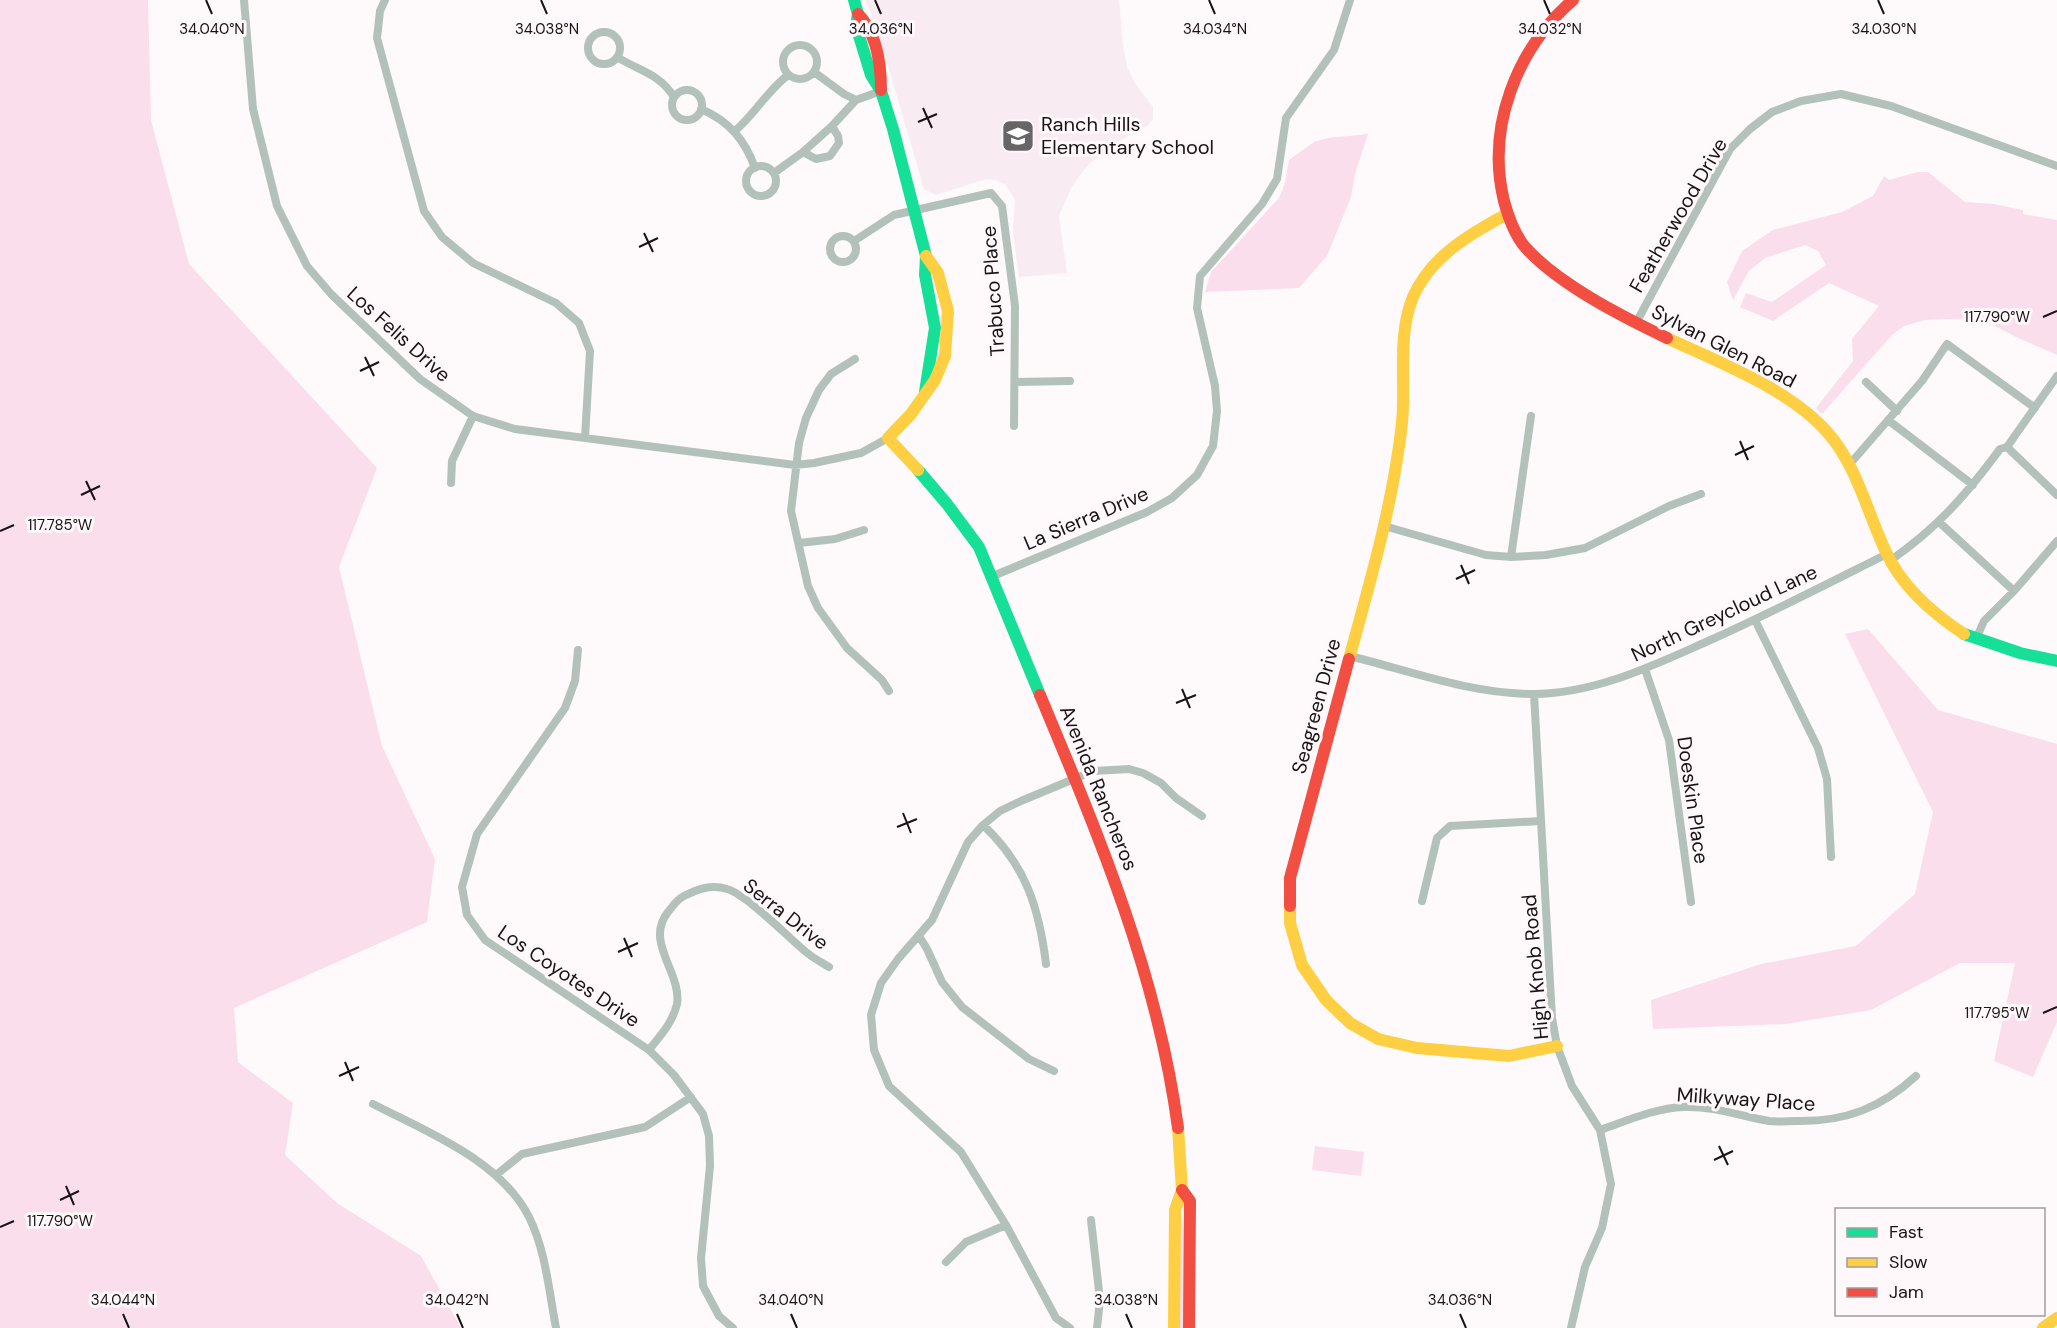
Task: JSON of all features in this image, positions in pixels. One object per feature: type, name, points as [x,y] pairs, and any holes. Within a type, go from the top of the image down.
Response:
[{"type":"street","name":"Los Felis Drive","points":[[244,0],[253,109],[277,206],[307,266],[331,294],[420,379],[473,416],[515,429],[795,465],[861,453],[888,438]]},
{"type":"street","points":[[385,0],[380,11],[378,38],[424,210],[442,237],[473,262],[556,303],[579,323],[590,351],[585,438]]},
{"type":"street","points":[[854,0],[858,14],[856,26],[871,75],[881,92],[893,129],[926,256],[925,274],[931,294],[935,335],[931,359],[925,376],[924,392],[911,414],[888,438]]},
{"type":"street","name":"La Sierra Drive","points":[[993,576],[1147,512],[1172,498],[1197,475],[1213,446],[1217,411],[1215,386],[1197,308],[1200,276],[1262,204],[1277,179],[1286,118],[1334,50],[1350,0]]},
{"type":"street","name":"Sylvan Glen Road","points":[[1573,0],[1558,13],[1527,54],[1507,97],[1500,136],[1498,177],[1507,214],[1523,245],[1553,274],[1636,323],[1744,375],[1798,405],[1828,433],[1849,465],[1889,557],[1912,591],[1938,616],[1966,635],[2020,653],[2057,661]]},
{"type":"street","points":[[799,45],[812,48],[815,53],[814,72],[801,80],[788,75],[783,65],[784,58],[792,47],[799,45]]},
{"type":"street","points":[[618,57],[652,74],[674,97]]},
{"type":"street","points":[[814,72],[856,100]]},
{"type":"street","points":[[735,131],[756,111],[776,84],[788,75]]},
{"type":"street","points":[[692,90],[698,94],[701,109],[697,116],[691,120],[680,119],[672,109],[674,97],[678,92],[692,90]]},
{"type":"street","points":[[774,173],[803,152],[856,100],[881,92]]},
{"type":"street","name":"Featherwood Drive","points":[[1636,323],[1730,149],[1772,112],[1801,101],[1841,94],[1892,106],[2057,166]]},
{"type":"street","points":[[701,109],[717,117],[735,131],[755,168]]},
{"type":"street","points":[[803,152],[816,159],[830,156],[839,143],[832,126]]},
{"type":"street","points":[[763,167],[774,173],[776,185],[773,191],[762,197],[756,195],[747,186],[746,180],[749,173],[755,168],[763,167]]},
{"type":"street","name":"Trabuco Place","points":[[914,210],[992,193],[1002,206],[1015,306],[1014,426]]},
{"type":"street","points":[[854,241],[894,215],[914,210]]},
{"type":"street","name":"Seagreen Drive","points":[[1507,214],[1471,234],[1445,254],[1421,281],[1407,313],[1402,370],[1402,421],[1384,526],[1290,878],[1290,923],[1302,965],[1326,1000],[1350,1023],[1378,1039],[1417,1048],[1509,1056],[1557,1046]]},
{"type":"street","points":[[1849,465],[1922,381],[1947,344],[2034,408]]},
{"type":"street","points":[[855,359],[831,374],[819,390],[806,418],[795,465],[791,511],[808,586],[819,608],[847,648],[882,680],[889,691]]},
{"type":"street","name":"North Greycloud Lane","points":[[1350,656],[1486,691],[1534,694],[1580,688],[1646,669],[1889,557],[1940,522],[1973,485],[2000,449],[2007,447],[2057,376]]},
{"type":"street","points":[[1015,382],[1070,381]]},
{"type":"street","points":[[1866,382],[1897,411]]},
{"type":"street","points":[[451,483],[452,461],[473,416]]},
{"type":"street","points":[[1511,557],[1531,416]]},
{"type":"street","points":[[1888,420],[1973,485]]},
{"type":"street","name":"Avenida Rancheros","points":[[888,438],[915,464],[956,513],[979,547],[1076,779],[1121,896],[1145,971],[1173,1082],[1182,1190],[1175,1210],[1174,1328]]},
{"type":"street","points":[[2007,447],[2057,495]]},
{"type":"street","points":[[1384,526],[1486,555],[1511,557],[1546,555],[1585,548],[1669,506],[1701,494]]},
{"type":"street","points":[[1940,522],[2014,591]]},
{"type":"street","points":[[799,543],[835,539],[864,530]]},
{"type":"street","points":[[1976,639],[1984,621],[2056,544]]},
{"type":"street","points":[[1755,620],[1818,748],[1827,779],[1832,857]]},
{"type":"street","name":"Los Coyotes Drive","points":[[578,650],[575,681],[565,708],[477,834],[462,887],[467,915],[485,940],[649,1050],[674,1075],[703,1114],[709,1136],[710,1166],[701,1258],[703,1286],[719,1316],[733,1328]]},
{"type":"street","name":"Doeskin Place","points":[[1646,669],[1670,740],[1691,902]]},
{"type":"street","name":"High Knob Road","points":[[1534,694],[1552,1018],[1557,1046],[1572,1086],[1600,1130],[1611,1184],[1602,1228],[1585,1267],[1571,1328]]},
{"type":"street","points":[[1070,1328],[1056,1318],[1006,1225],[961,1152],[889,1086],[874,1050],[871,1015],[881,982],[932,920],[942,903],[968,842],[1000,811],[1093,771],[1110,768],[1129,769],[1143,773],[1161,783],[1176,798],[1202,816]]},
{"type":"street","points":[[1422,901],[1437,838],[1450,826],[1541,820]]},
{"type":"street","points":[[983,825],[1012,856],[1023,875],[1038,916],[1046,964]]},
{"type":"street","name":"Serra Drive","points":[[649,1050],[667,1028],[677,1004],[677,983],[664,958],[660,936],[664,917],[677,899],[701,887],[728,889],[749,903],[808,955],[829,967]]},
{"type":"street","points":[[919,936],[942,982],[962,1007],[1029,1059],[1054,1071]]},
{"type":"street","name":"Milkyway Place","points":[[1600,1130],[1644,1114],[1682,1107],[1726,1110],[1771,1121],[1818,1122],[1862,1113],[1898,1092],[1916,1076]]},
{"type":"street","points":[[496,1175],[522,1154],[645,1127],[691,1097]]},
{"type":"street","points":[[373,1104],[452,1145],[496,1175],[516,1194],[530,1218],[542,1251],[556,1328]]},
{"type":"street","name":"Avenida Rancheros","points":[[1182,1190],[1190,1200],[1189,1328]]},
{"type":"street","points":[[1091,1220],[1100,1300],[1097,1328]]},
{"type":"street","points":[[946,1262],[966,1242],[1006,1225]]},
{"type":"street","points":[[2043,1328],[2057,1318]]},
{"type":"shaded area","points":[[0,0],[148,0],[151,120],[189,264],[377,468],[339,567],[382,746],[435,859],[427,922],[234,1008],[238,1062],[293,1103],[285,1155],[337,1203],[421,1256],[461,1328],[0,1328]]},
{"type":"shaded area","name":"Ranch Hills Elementary School","points":[[866,0],[1119,0],[1127,67],[1135,83],[1153,107],[1153,119],[1147,126],[1118,142],[1089,164],[1072,186],[1059,216],[1067,273],[1019,277],[1013,232],[1015,200],[1005,184],[986,179],[936,195],[924,189],[877,28]]},
{"type":"shaded area","points":[[1368,134],[1355,174],[1351,197],[1327,256],[1299,288],[1205,292],[1211,272],[1279,198],[1285,183],[1289,160],[1314,142],[1328,138]]},
{"type":"shaded area","points":[[1918,172],[1928,172],[1965,202],[1994,204],[2023,210],[2023,214],[2057,220],[2057,355],[1980,318],[1925,320],[1904,326],[1892,335],[1822,414],[1816,408],[1853,361],[1852,339],[1879,306],[1829,283],[1773,321],[1740,307],[1746,293],[1772,302],[1826,265],[1818,251],[1805,245],[1765,258],[1749,271],[1733,300],[1727,282],[1742,251],[1773,230],[1842,212],[1873,196],[1884,176],[1889,180]]},
{"type":"shaded area","points":[[1868,629],[1938,710],[2057,744],[2057,1022],[2033,1077],[1994,1061],[2015,963],[1960,963],[1871,1010],[1786,1024],[1653,1029],[1651,1000],[1761,964],[1856,946],[1915,894],[1933,812],[1845,634]]},
{"type":"shaded area","points":[[1315,1146],[1364,1152],[1361,1176],[1312,1170]]},
{"type":"shaded area","points":[[1180,1202],[1186,1245],[1187,1328],[1177,1328]]},
{"type":"traffic: fast","points":[[854,0],[858,14],[856,26],[871,75],[881,91],[893,129],[926,256],[925,275],[935,328],[925,392]]},
{"type":"traffic: fast","points":[[918,470],[979,547],[1040,695]]},
{"type":"traffic: fast","points":[[1964,634],[2020,653],[2057,661]]},
{"type":"traffic: slow","points":[[1349,659],[1395,473],[1403,415],[1404,337],[1413,297],[1421,282],[1441,258],[1466,238],[1507,214]]},
{"type":"traffic: slow","points":[[918,470],[888,438],[911,414],[935,380],[945,356],[948,311],[938,273],[926,256]]},
{"type":"traffic: slow","points":[[1667,338],[1752,378],[1774,390],[1812,417],[1828,433],[1847,460],[1879,537],[1900,577],[1929,608],[1964,634]]},
{"type":"traffic: slow","points":[[1290,906],[1290,923],[1302,965],[1326,1000],[1350,1023],[1378,1039],[1417,1048],[1509,1056],[1557,1046]]},
{"type":"traffic: slow","points":[[1174,1328],[1175,1210],[1182,1190],[1178,1128]]},
{"type":"traffic: slow","points":[[2043,1328],[2057,1318]]},
{"type":"traffic: jam","points":[[1573,0],[1536,42],[1521,66],[1510,92],[1499,146],[1499,173],[1504,201],[1518,237],[1539,261],[1591,298],[1667,338]]},
{"type":"traffic: jam","points":[[858,14],[870,30],[877,49],[881,90]]},
{"type":"traffic: jam","points":[[1290,906],[1290,878],[1349,659]]},
{"type":"traffic: jam","points":[[1040,695],[1084,801],[1124,907],[1156,1016],[1169,1072],[1178,1128]]},
{"type":"traffic: jam","points":[[1182,1190],[1190,1201],[1189,1328]]},
{"type":"place","name":"Ranch Hills Elementary School","points":[[1018,136]]}]
